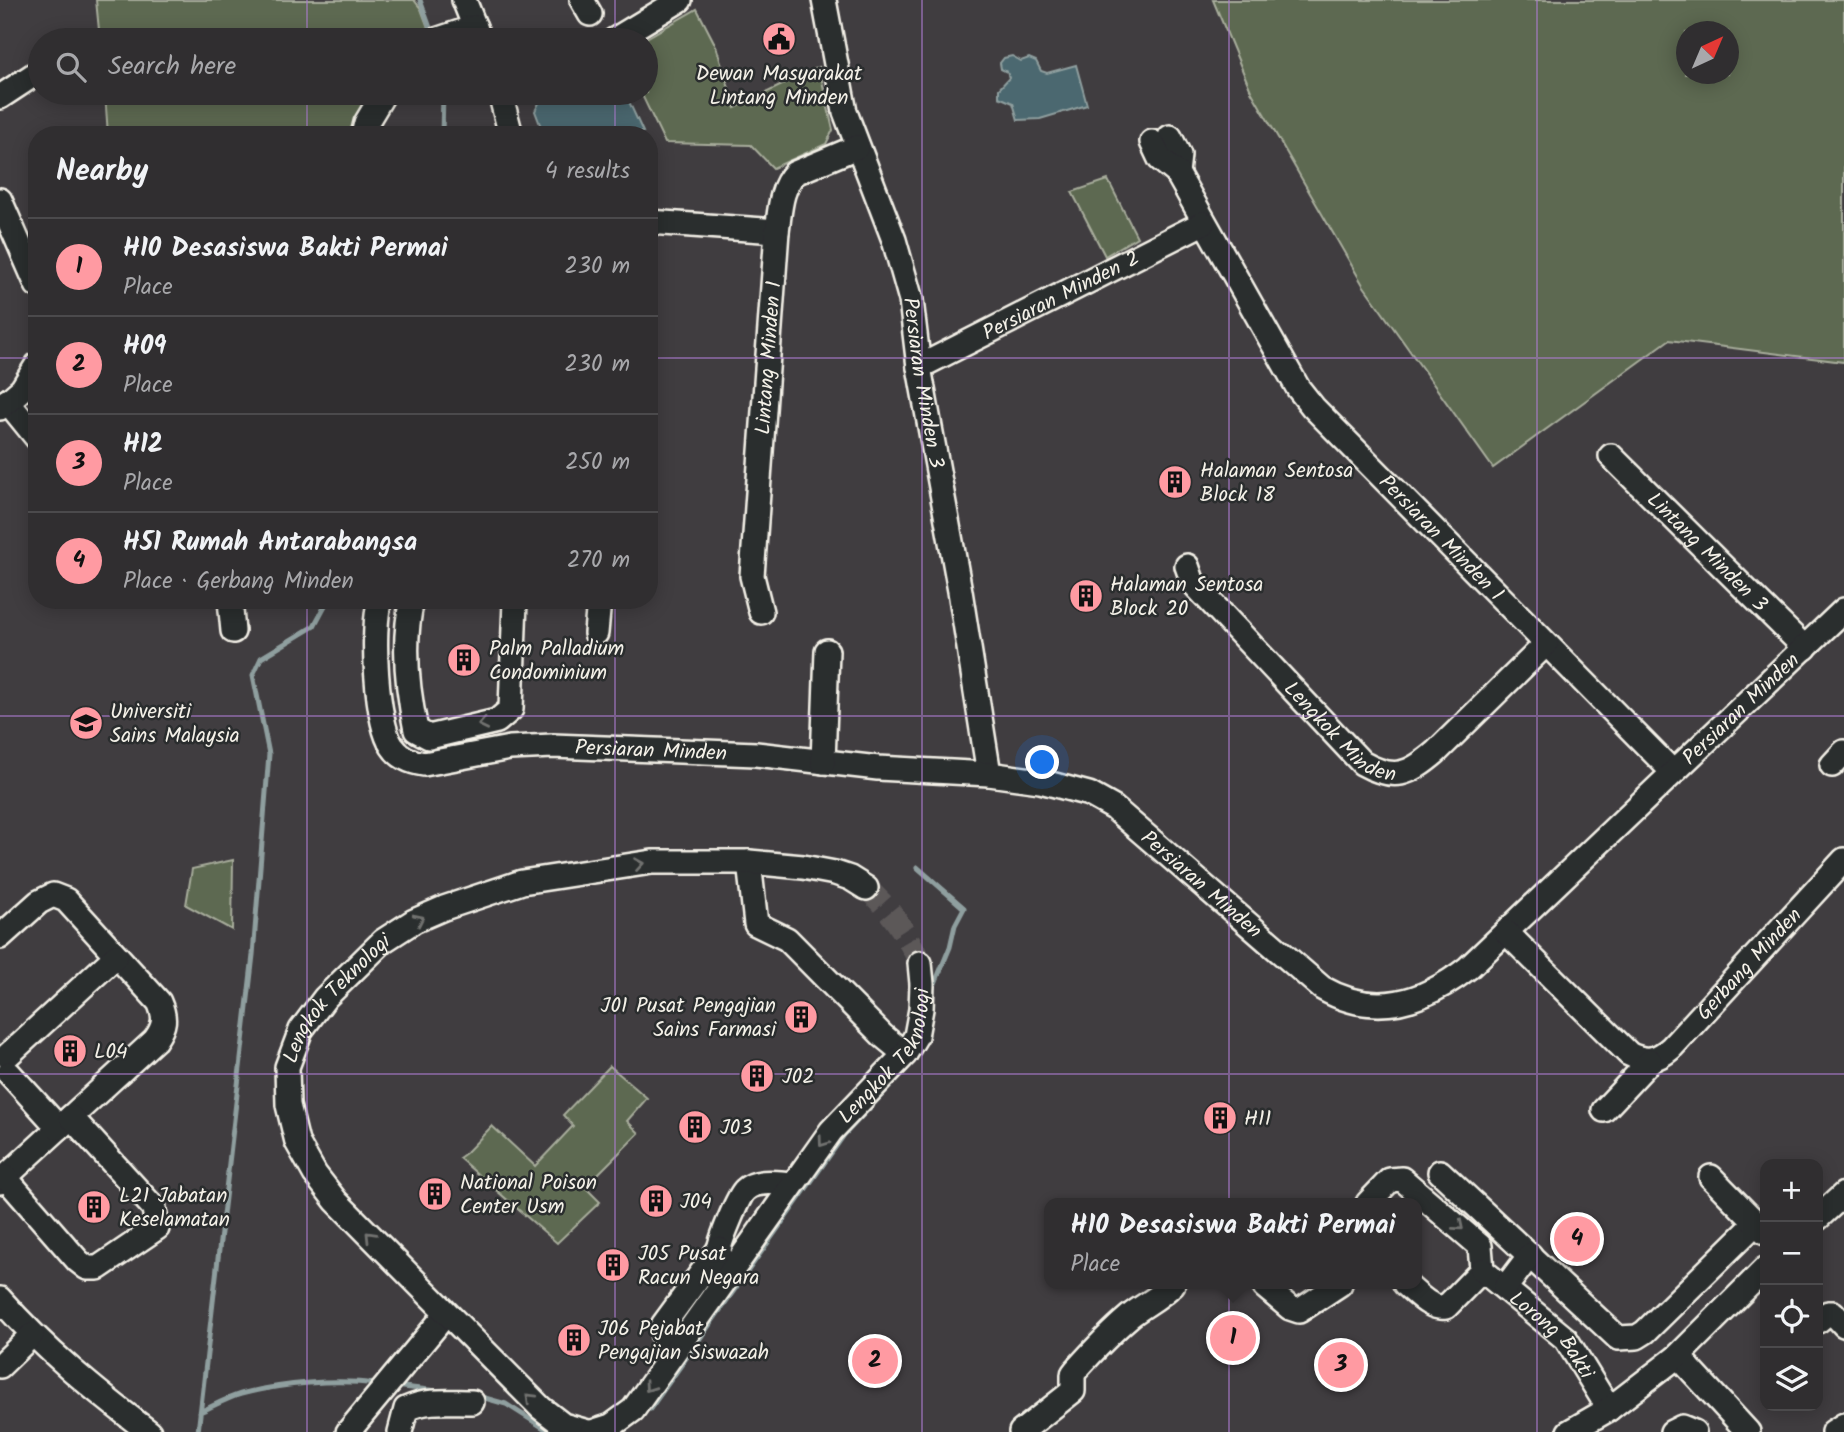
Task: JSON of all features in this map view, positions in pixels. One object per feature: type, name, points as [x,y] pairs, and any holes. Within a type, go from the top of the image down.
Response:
[{"type":"street","points":[[464,0],[470,28]]},
{"type":"street","points":[[634,28],[680,0]]},
{"type":"street","name":"Persiaran Minden 3","points":[[824,0],[845,112],[901,259],[911,300],[919,367],[960,591],[989,774]]},
{"type":"street","points":[[0,97],[28,79]]},
{"type":"street","points":[[365,126],[377,105]]},
{"type":"street","points":[[503,105],[509,126]]},
{"type":"street","name":"Persiaran Minden 1","points":[[1161,139],[1160,159],[1177,173],[1298,388],[1673,772]]},
{"type":"street","name":"Lintang Minden 1","points":[[761,612],[752,576],[777,231],[787,181],[795,173],[857,147]]},
{"type":"street","points":[[0,200],[28,264]]},
{"type":"street","points":[[658,223],[777,231]]},
{"type":"street","name":"Persiaran Minden 2","points":[[919,367],[1203,223]]},
{"type":"street","points":[[28,379],[22,389],[4,405],[28,429]]},
{"type":"street","name":"Lintang Minden 3","points":[[1611,456],[1805,648]]},
{"type":"street","name":"Lengkok Minden","points":[[1187,566],[1193,583],[1362,762],[1378,771],[1393,775],[1407,772],[1429,758],[1546,644]]},
{"type":"street","points":[[231,609],[233,631]]},
{"type":"street","name":"Persiaran Minden","points":[[377,609],[374,639],[384,727],[389,743],[405,759],[424,764],[510,748],[553,746],[756,754],[878,768],[989,774],[1058,784],[1089,794],[1114,808],[1322,988],[1348,1000],[1377,1004],[1397,1002],[1435,990],[1468,968],[1844,610]]},
{"type":"street","points":[[411,609],[406,660],[412,713],[416,730],[429,737],[497,720],[511,709],[515,609]]},
{"type":"street","points":[[596,633],[598,609]]},
{"type":"street","points":[[823,762],[827,651]]},
{"type":"street","name":"Gerbang Minden","points":[[1604,1110],[1650,1061],[1671,1048],[1844,860]]},
{"type":"street","name":"Lengkok Teknologi","points":[[866,888],[835,873],[749,862],[652,862],[522,882],[414,921],[383,941],[325,998],[301,1030],[287,1067],[288,1105],[297,1142],[315,1174],[336,1201],[541,1408],[564,1424],[590,1432],[611,1426],[633,1410],[836,1124],[905,1055],[916,1036],[921,1009],[920,963]]},
{"type":"street","points":[[749,862],[756,924],[787,939],[905,1055]]},
{"type":"street","points":[[0,937],[39,902],[53,895],[66,900],[159,1002],[165,1015],[163,1028],[155,1040],[65,1123],[3,1180],[87,1268],[98,1268],[157,1228],[155,1208],[65,1123],[8,1064],[116,956]]},
{"type":"street","points":[[1506,932],[1629,1054],[1650,1061]]},
{"type":"street","points":[[1440,1172],[1618,1338],[1628,1339],[1645,1332],[1760,1228]]},
{"type":"street","points":[[1711,1177],[1760,1226]]},
{"type":"street","points":[[1373,1198],[1390,1180],[1406,1182],[1480,1246],[1482,1270],[1450,1304],[1440,1308],[1430,1305],[1411,1289]]},
{"type":"street","points":[[677,1346],[663,1337],[663,1325],[719,1249],[734,1207],[746,1189],[767,1182],[792,1184]]},
{"type":"street","points":[[1823,1213],[1844,1194]]},
{"type":"street","points":[[719,1249],[730,1270]]},
{"type":"street","points":[[1505,1289],[1530,1255]]},
{"type":"street","name":"Lorong Bakti","points":[[1482,1270],[1566,1339],[1609,1409]]},
{"type":"street","points":[[1569,1432],[1609,1409],[1678,1356],[1760,1274]]},
{"type":"street","points":[[1021,1432],[1073,1391],[1073,1374],[1114,1330],[1145,1304],[1160,1298],[1168,1289]]},
{"type":"street","points":[[1267,1289],[1290,1308],[1299,1311],[1332,1289]]},
{"type":"street","points":[[0,1299],[32,1335],[68,1368],[149,1432]]},
{"type":"street","points":[[1823,1317],[1833,1313],[1844,1325]]},
{"type":"street","points":[[348,1432],[446,1314]]},
{"type":"street","points":[[0,1366],[32,1335]]},
{"type":"street","points":[[1678,1356],[1748,1432]]},
{"type":"street","points":[[381,1392],[401,1429]]},
{"type":"street","points":[[401,1429],[406,1409],[416,1404],[472,1402]]},
{"type":"street","points":[[1833,1432],[1844,1424]]},
{"type":"street","points":[[1672,1432],[1682,1427],[1694,1432]]},
{"type":"green space","points":[[96,0],[414,0],[421,9],[428,28],[99,28]]},
{"type":"green space","points":[[1213,0],[1844,0],[1844,362],[1669,340],[1493,468],[1363,285],[1251,91]]},
{"type":"green space","points":[[697,9],[716,46],[735,108],[819,67],[833,130],[826,144],[773,168],[751,145],[665,143],[647,105],[658,105],[658,31]]},
{"type":"green space","points":[[106,105],[372,105],[362,126],[107,126]]},
{"type":"green space","points":[[1108,180],[1137,237],[1105,256],[1072,192]]},
{"type":"green space","points":[[233,860],[232,930],[186,905],[192,869]]},
{"type":"green space","points":[[610,1066],[647,1098],[627,1121],[639,1133],[585,1187],[600,1202],[557,1243],[459,1158],[492,1126],[535,1166],[573,1126],[563,1115]]},
{"type":"water","points":[[1012,56],[1021,61],[1029,58],[1036,61],[1041,71],[1047,73],[1076,65],[1087,105],[1040,119],[1018,120],[1013,103],[999,97],[999,89],[1009,78],[1007,72],[1001,69],[1000,63],[1004,58]]},
{"type":"water","points":[[538,105],[631,105],[640,126],[541,126],[535,111]]},
{"type":"waterway","points":[[420,0],[430,28]]},
{"type":"waterway","points":[[442,126],[443,105]]},
{"type":"waterway","points":[[198,1432],[253,955],[269,754],[253,675],[261,658],[314,626],[323,609]]},
{"type":"waterway","points":[[917,867],[964,908],[955,925],[950,947],[933,988],[931,1015]]},
{"type":"waterway","points":[[650,1409],[844,1135],[914,1061],[928,1035]]},
{"type":"waterway","points":[[200,1412],[236,1396],[274,1387],[327,1382],[378,1384]]},
{"type":"waterway","points":[[395,1386],[437,1391]]},
{"type":"waterway","points":[[478,1396],[506,1404],[550,1432]]},
{"type":"tunnel","points":[[866,888],[897,922],[920,963]]},
{"type":"place","name":"Dewan Masyarakat Lintang Minden","points":[[779,39]]},
{"type":"place","name":"Halaman Sentosa Block 18","points":[[1175,482]]},
{"type":"place","name":"Halaman Sentosa Block 20","points":[[1086,596]]},
{"type":"place","name":"Palm Palladium Condominium","points":[[464,660]]},
{"type":"place","name":"Universiti Sains Malaysia","points":[[86,723]]},
{"type":"place","name":"J01 Pusat Pengajian Sains Farmasi","points":[[801,1017]]},
{"type":"place","name":"L04","points":[[70,1051]]},
{"type":"place","name":"J02","points":[[757,1076]]},
{"type":"place","name":"H11","points":[[1220,1118]]},
{"type":"place","name":"J03","points":[[695,1127]]},
{"type":"place","name":"National Poison Center Usm","points":[[435,1194]]},
{"type":"place","name":"J04","points":[[656,1201]]},
{"type":"place","name":"L21 Jabatan Keselamatan","points":[[94,1207]]},
{"type":"place","name":"H51 Rumah Antarabangsa","points":[[1577,1239]]},
{"type":"place","name":"J05 Pusat Racun Negara","points":[[613,1265]]},
{"type":"place","name":"H10 Desasiswa Bakti Permai","points":[[1233,1338]]},
{"type":"place","name":"J06 Pejabat Pengajian Siswazah","points":[[574,1340]]},
{"type":"place","name":"H09","points":[[875,1361]]},
{"type":"place","name":"H12","points":[[1341,1365]]}]
